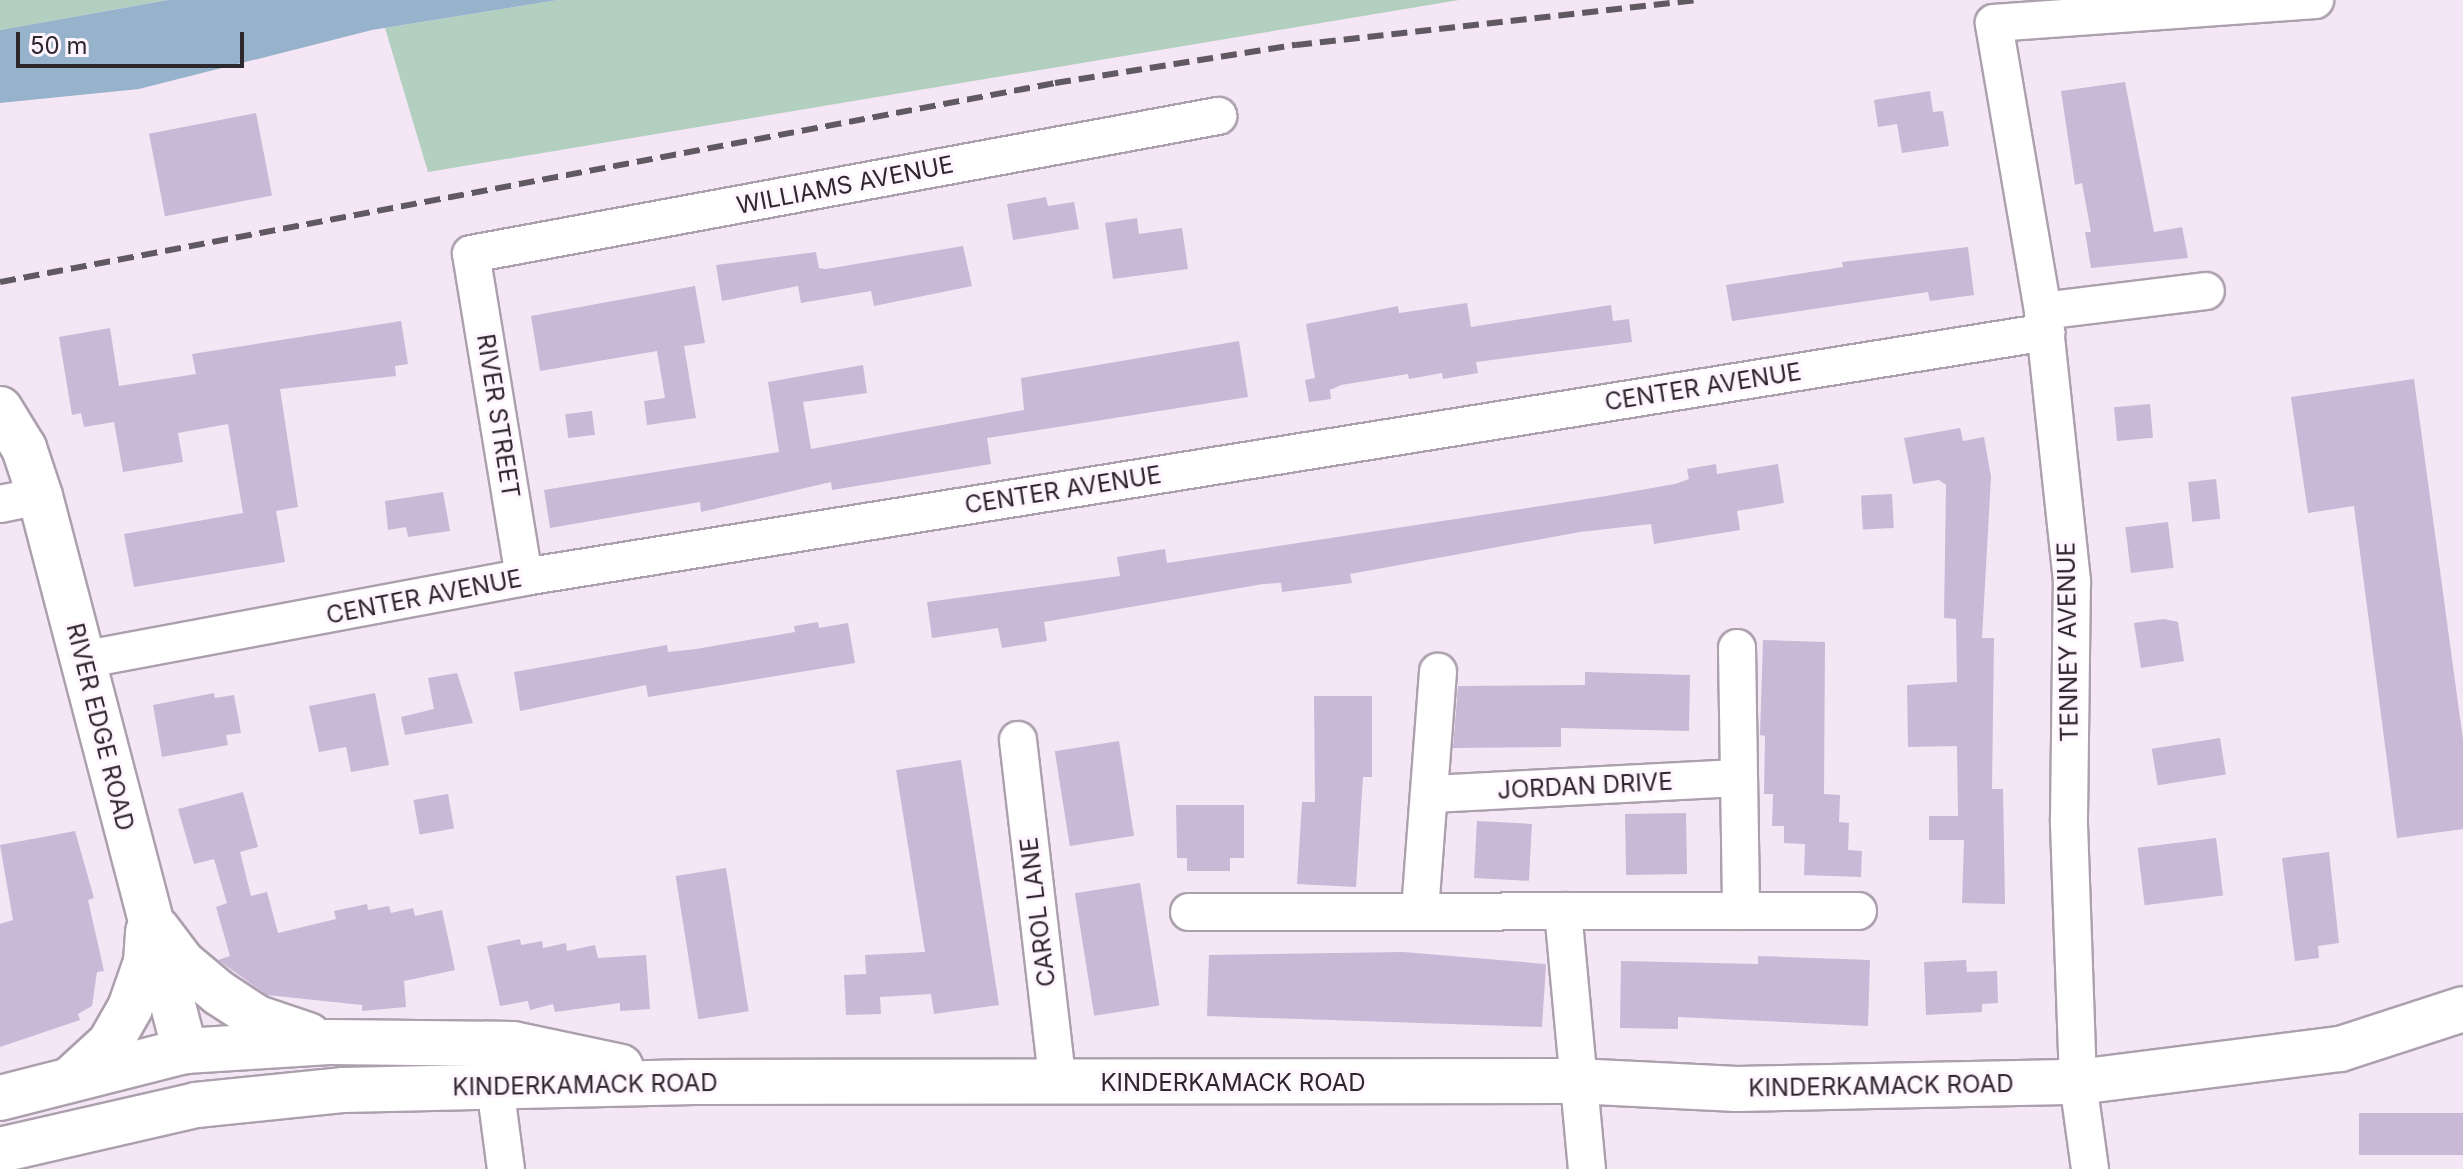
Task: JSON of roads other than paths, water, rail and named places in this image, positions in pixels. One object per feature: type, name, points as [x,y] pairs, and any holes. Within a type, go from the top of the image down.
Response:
[{"type":"main road","name":"RIVER EDGE ROAD","points":[[0,409],[24,448],[20,500],[82,660],[185,1051]]},
{"type":"main road","points":[[149,917],[183,963],[219,993],[257,1018],[329,1042]]},
{"type":"main road","points":[[73,1077],[110,1043],[130,1008],[146,962],[149,917]]},
{"type":"main road","name":"KINDERKAMACK ROAD","points":[[0,1150],[252,1095],[495,1086],[694,1082],[1058,1084],[1575,1081],[1737,1089],[2078,1082],[2340,1049],[2463,1009]]},
{"type":"main road","points":[[0,1098],[185,1051],[329,1042],[432,1046],[513,1044],[694,1082]]},
{"type":"main road","points":[[432,1046],[495,1086]]},
{"type":"street","name":"TENNEY AVENUE","points":[[2090,1169],[2078,1082],[2069,819],[2072,581],[2045,321],[1994,23],[2315,0]]},
{"type":"street","name":"WILLIAMS AVENUE","points":[[471,254],[1218,116]]},
{"type":"street","name":"RIVER STREET","points":[[471,254],[524,577]]},
{"type":"street","name":"CENTER AVENUE","points":[[82,660],[524,577],[2045,321],[2206,291]]},
{"type":"street","points":[[1737,648],[1741,911]]},
{"type":"street","points":[[1420,911],[1438,672]]},
{"type":"street","name":"CAROL LANE","points":[[1018,740],[1058,1084]]},
{"type":"street","name":"JORDAN DRIVE","points":[[1431,794],[1739,778]]},
{"type":"street","points":[[1563,911],[1575,1081],[1587,1169]]},
{"type":"street","points":[[1189,912],[1858,911]]},
{"type":"street","points":[[495,1086],[506,1169]]},
{"type":"water","points":[[168,0],[558,0],[372,30],[139,89],[0,103],[0,30]]},
{"type":"railway","points":[[0,282],[1055,83],[1296,45],[1697,0]]}]
